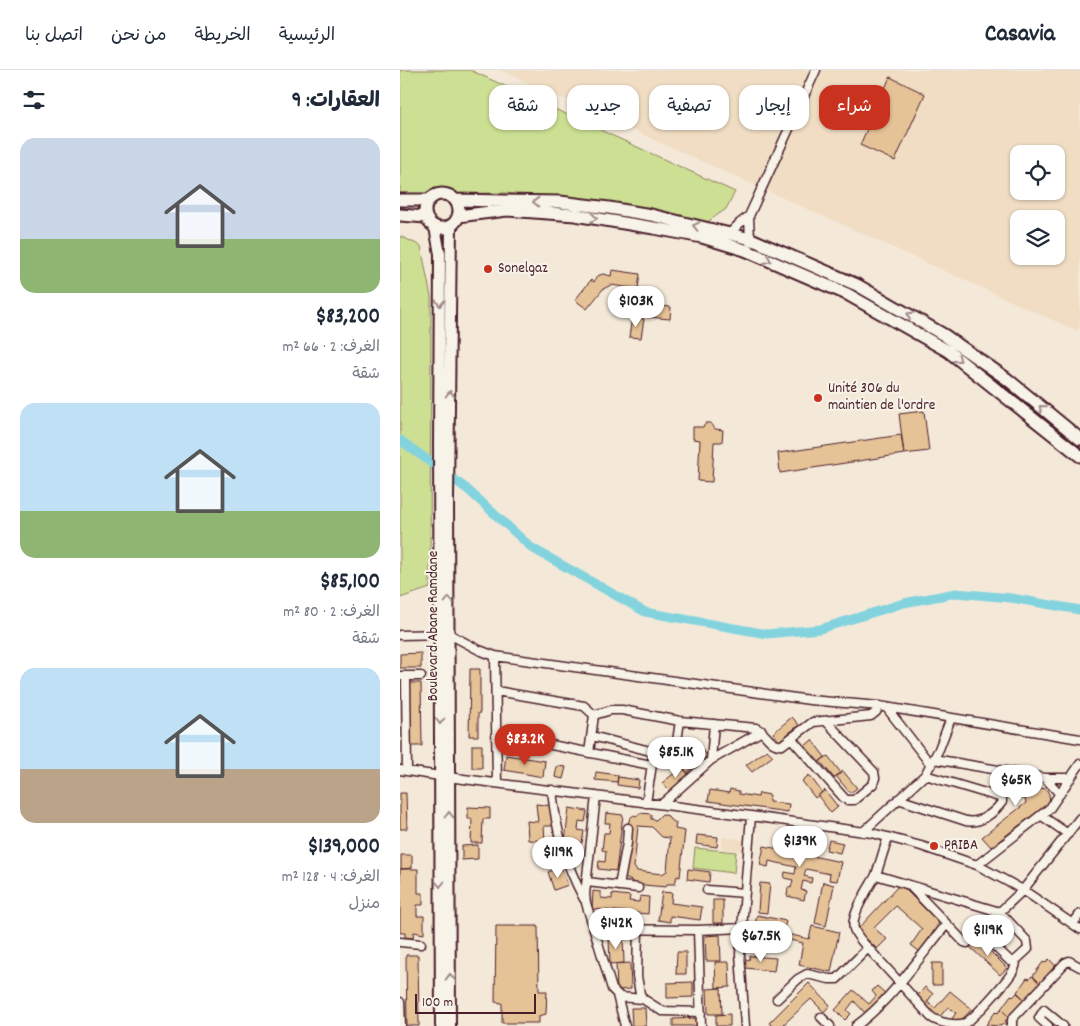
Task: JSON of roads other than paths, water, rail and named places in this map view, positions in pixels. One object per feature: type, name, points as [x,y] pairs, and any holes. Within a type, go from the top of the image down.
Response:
[{"type":"highway","points":[[454,221],[458,205],[455,200],[443,194],[432,196],[428,200],[426,217],[435,227],[441,228],[454,221],[507,210],[540,212],[726,238],[751,239],[857,285],[944,335],[1007,379],[1080,440]]},
{"type":"highway","points":[[400,200],[428,200]]},
{"type":"highway","points":[[455,200],[560,202],[600,206],[651,215],[726,238],[747,251],[847,294],[948,351],[1080,456]]},
{"type":"highway","points":[[400,215],[426,217]]},
{"type":"main road","name":"Boulevard Abane Ramdane","points":[[444,444],[450,420],[454,221]]},
{"type":"main road","name":"Boulevard Abane Ramdane","points":[[435,227],[440,254],[444,444],[444,776],[441,1026]]},
{"type":"main road","name":"Boulevard Abane Ramdane","points":[[444,776],[450,1026]]},
{"type":"street","points":[[726,238],[749,216],[816,70]]},
{"type":"street","points":[[747,251],[751,239],[749,216]]},
{"type":"street","points":[[400,635],[444,634],[495,656],[810,700],[882,707],[1080,739]]},
{"type":"street","points":[[495,656],[497,783]]},
{"type":"street","points":[[421,676],[403,676],[404,770],[751,816],[888,837],[976,865],[1023,890],[1077,926],[1080,914]]},
{"type":"street","points":[[496,692],[578,704],[584,706],[594,715]]},
{"type":"street","points":[[594,715],[611,710],[622,710],[680,721],[750,727],[762,731],[776,746],[782,745],[813,722],[871,716],[882,707]]},
{"type":"street","points":[[882,707],[933,762],[1045,778],[1071,778]]},
{"type":"street","points":[[590,753],[594,715]]},
{"type":"street","points":[[863,832],[925,775],[933,762],[951,718]]},
{"type":"street","points":[[592,736],[654,752],[669,753],[675,750],[680,721]]},
{"type":"street","points":[[791,738],[844,798],[854,800],[873,784],[874,772],[826,721]]},
{"type":"street","points":[[712,760],[714,724]]},
{"type":"street","points":[[662,804],[712,760],[762,731]]},
{"type":"street","points":[[496,734],[651,765]]},
{"type":"street","points":[[646,803],[654,752]]},
{"type":"street","points":[[976,865],[1042,816],[1050,808],[1080,764]]},
{"type":"street","points":[[898,799],[966,821],[975,822],[982,820],[1002,802],[1002,799],[999,797],[925,775]]},
{"type":"street","points":[[1045,778],[1060,794]]},
{"type":"street","points":[[552,790],[555,820],[565,858],[586,903],[612,989],[618,995],[625,1026]]},
{"type":"street","points":[[586,903],[596,796]]},
{"type":"street","points":[[746,1026],[740,970],[751,816]]},
{"type":"street","points":[[1042,816],[1068,834]]},
{"type":"street","points":[[911,887],[946,925],[966,943],[1023,890],[1068,834],[1077,829],[1080,818]]},
{"type":"street","points":[[619,886],[628,828]]},
{"type":"street","points":[[888,837],[876,875],[858,908],[854,920],[854,928],[856,934],[899,984],[934,1019],[940,1022],[962,1025],[971,1020],[1006,981],[1015,968],[1016,960]]},
{"type":"street","points":[[876,875],[1000,912],[1028,943],[1028,948],[1014,962],[1009,961],[980,932]]},
{"type":"street","points":[[587,882],[638,888]]},
{"type":"street","points":[[707,890],[745,893]]},
{"type":"street","points":[[861,1025],[899,984],[946,925]]},
{"type":"street","points":[[638,928],[637,976],[640,994],[643,999]]},
{"type":"street","points":[[594,929],[698,930],[743,928]]},
{"type":"street","points":[[698,930],[701,1026]]},
{"type":"street","points":[[400,942],[422,944]]},
{"type":"street","points":[[777,999],[798,979],[807,974],[837,979],[868,948]]},
{"type":"street","points":[[1012,1026],[1014,1017],[1065,963],[1073,963],[1080,967]]},
{"type":"street","points":[[618,995],[643,999],[662,1011],[701,1012]]},
{"type":"street","points":[[400,1002],[401,1026]]},
{"type":"street","points":[[1048,1026],[1039,1018],[1044,1010],[1063,1026]]},
{"type":"street","points":[[821,1017],[830,1026]]},
{"type":"waterway","points":[[400,440],[467,489],[532,548],[645,612],[767,634],[820,629],[904,603],[956,593],[1011,598],[1080,610]]},
{"type":"place","name":"Sonelgaz","points":[[488,269]]},
{"type":"place","name":"Unité 306 du maintien de l'ordre","points":[[818,398]]},
{"type":"place","name":"PRIBA","points":[[934,846]]}]
